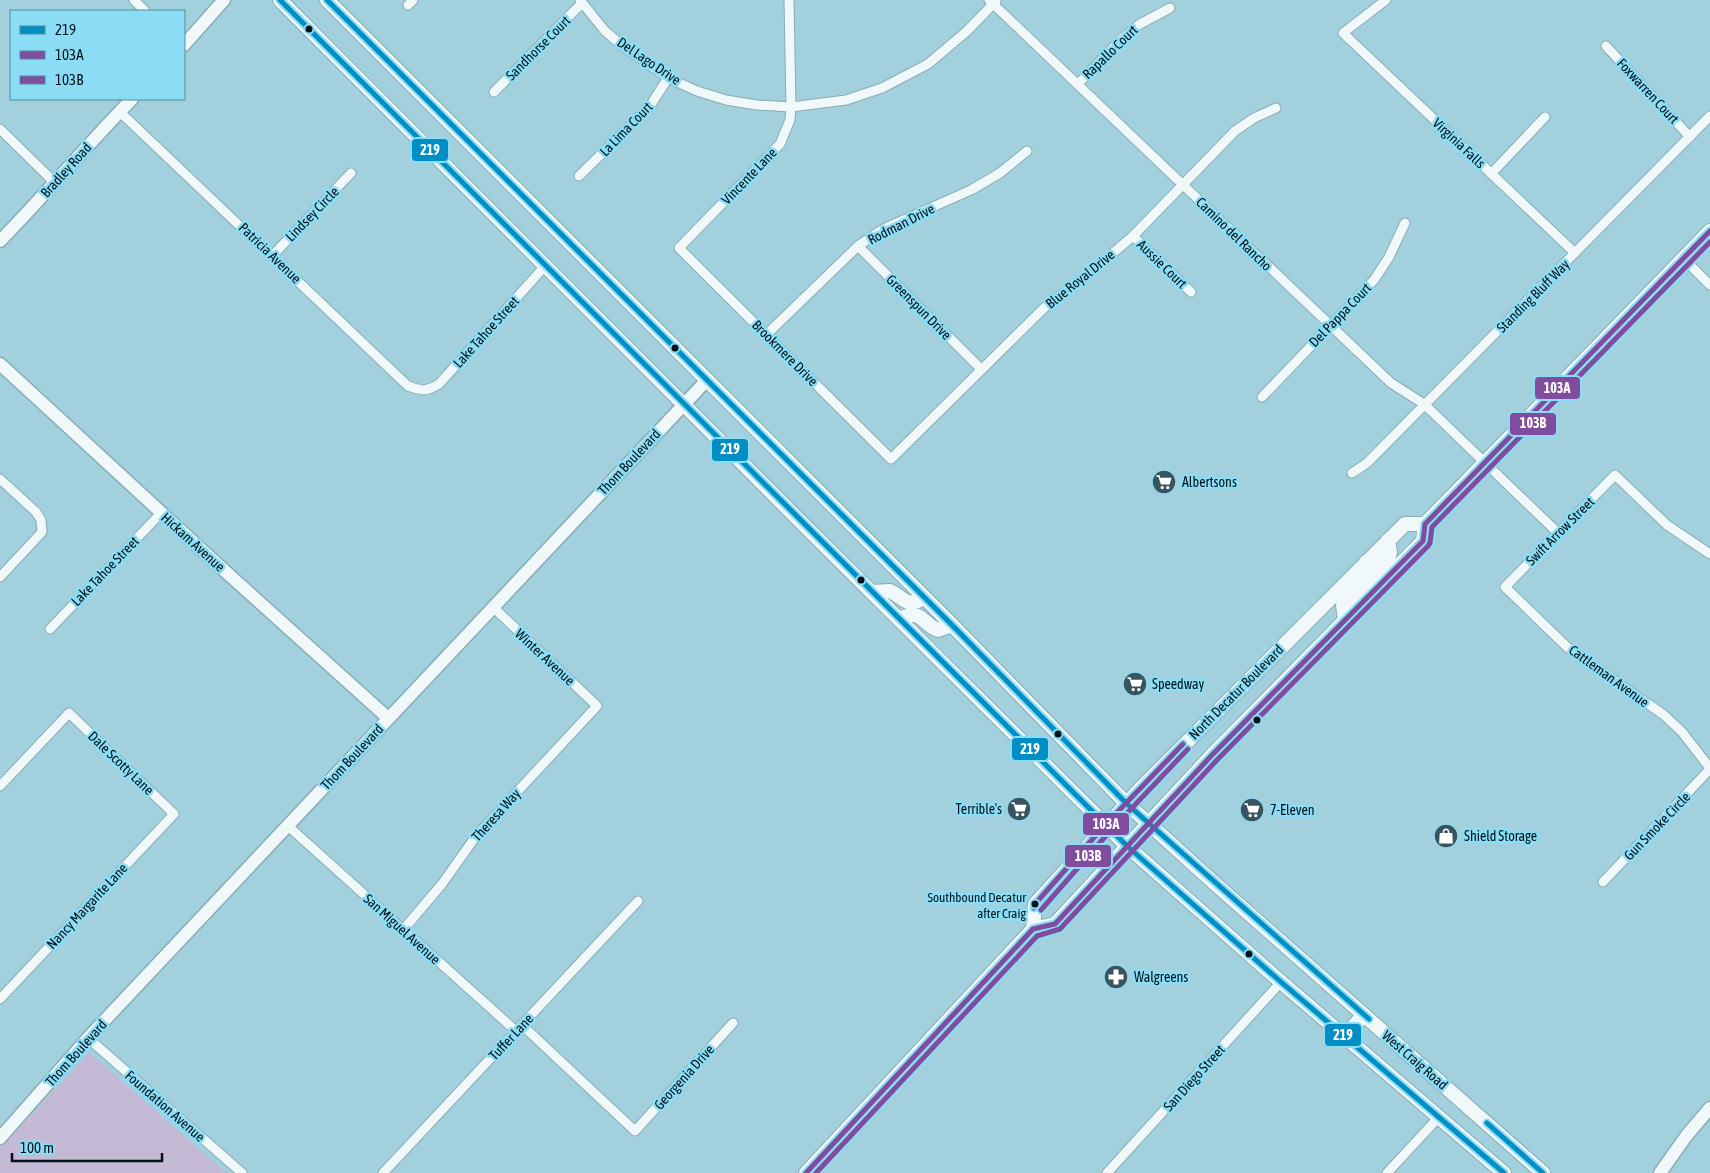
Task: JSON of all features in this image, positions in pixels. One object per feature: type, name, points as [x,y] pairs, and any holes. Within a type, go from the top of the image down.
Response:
[{"type":"main road","name":"West Craig Road","points":[[280,0],[1105,825],[1281,982],[1504,1173]]},
{"type":"main road","name":"West Craig Road","points":[[327,0],[952,626],[1126,803],[1543,1173]]},
{"type":"main road","name":"North Decatur Boulevard","points":[[1425,524],[1405,524],[1126,803],[1035,904],[1032,929],[1055,924],[1212,755],[1423,541],[1425,524],[1710,231]]},
{"type":"main road","points":[[1369,597],[1368,583],[1389,556],[1388,540]]},
{"type":"main road","points":[[1345,620],[1343,605],[1362,585],[1366,562]]},
{"type":"main road","points":[[872,592],[890,591],[903,601],[909,603],[915,603],[924,598]]},
{"type":"main road","points":[[899,619],[910,614],[920,616],[934,629],[938,630],[952,626]]},
{"type":"main road","points":[[806,1173],[1032,929]]},
{"type":"main road","points":[[1344,1036],[1364,1015]]},
{"type":"street","points":[[134,0],[144,10]]},
{"type":"street","points":[[185,44],[224,0]]},
{"type":"street","name":"Vincente Lane","points":[[678,248],[780,144],[790,120],[792,107],[789,0]]},
{"type":"street","name":"Virginia Falls","points":[[1386,0],[1343,33],[1576,253]]},
{"type":"street","name":"Del Lago Drive","points":[[581,2],[605,31],[625,48],[668,78],[697,91],[726,100],[757,106],[792,107],[846,100],[882,88],[928,64],[967,31],[993,1]]},
{"type":"street","name":"Camino del Rancho","points":[[993,1],[1182,185],[1391,384],[1424,404],[1558,533]]},
{"type":"street","name":"Sandhorse Court","points":[[494,92],[581,2]]},
{"type":"street","name":"Rapallo Court","points":[[1078,84],[1120,40],[1140,24],[1170,8]]},
{"type":"street","name":"Foxwarren Court","points":[[1606,46],[1690,137]]},
{"type":"street","name":"La Lima Court","points":[[579,176],[650,106],[668,78]]},
{"type":"street","name":"Bradley Road","points":[[0,241],[131,100]]},
{"type":"street","name":"Blue Royal Drive","points":[[891,459],[1044,308],[1093,270],[1132,236],[1235,131],[1254,118],[1276,108]]},
{"type":"street","name":"Patricia Avenue","points":[[120,112],[408,386],[422,391]]},
{"type":"street","name":"Standing Bluff Way","points":[[1352,473],[1367,463],[1710,116]]},
{"type":"street","points":[[1491,174],[1545,117]]},
{"type":"street","points":[[0,129],[54,182]]},
{"type":"street","name":"Rodman Drive","points":[[766,335],[858,246],[883,229],[971,190],[1000,173],[1027,151]]},
{"type":"street","name":"Lindsey Circle","points":[[272,256],[351,173]]},
{"type":"street","name":"Del Pappa Court","points":[[1262,397],[1374,280],[1389,258],[1405,223]]},
{"type":"street","name":"Aussie Court","points":[[1132,236],[1191,292]]},
{"type":"street","name":"Greenspun Drive","points":[[858,246],[981,369]]},
{"type":"street","name":"Brookmere Drive","points":[[678,248],[891,459]]},
{"type":"street","points":[[1683,258],[1710,285]]},
{"type":"street","name":"Lake Tahoe Street","points":[[422,391],[439,384],[546,266]]},
{"type":"street","name":"Hickam Avenue","points":[[0,364],[161,513],[388,718]]},
{"type":"street","name":"Thom Boulevard","points":[[0,1138],[88,1038],[707,380]]},
{"type":"street","name":"Swift Arrow Street","points":[[1505,587],[1615,475],[1667,525],[1710,554]]},
{"type":"street","points":[[0,479],[36,512],[41,520],[42,532],[0,577]]},
{"type":"street","name":"Lake Tahoe Street","points":[[50,628],[161,513]]},
{"type":"street","name":"Cattleman Avenue","points":[[1505,587],[1567,646],[1664,715],[1682,732],[1710,769]]},
{"type":"street","name":"Winter Avenue","points":[[493,608],[597,706]]},
{"type":"street","name":"Theresa Way","points":[[402,930],[442,884],[476,836],[597,706]]},
{"type":"street","name":"Dale Scotty Lane","points":[[0,786],[70,713],[174,814]]},
{"type":"street","name":"Gun Smoke Circle","points":[[1603,882],[1710,769]]},
{"type":"street","name":"Nancy Margarite Lane","points":[[0,999],[174,814]]},
{"type":"street","name":"San Miguel Avenue","points":[[288,826],[402,930],[519,1028],[635,1131]]},
{"type":"street","name":"Tuffer Lane","points":[[383,1173],[638,901]]},
{"type":"street","name":"San Diego Street","points":[[1107,1173],[1281,982]]},
{"type":"street","name":"Georgenia Drive","points":[[635,1131],[733,1023]]},
{"type":"street","name":"Foundation Avenue","points":[[88,1038],[242,1173]]},
{"type":"street","points":[[1660,1173],[1687,1135],[1710,1108]]},
{"type":"street","points":[[1388,1173],[1439,1117]]},
{"type":"shaded area","points":[[89,1052],[226,1173],[0,1173],[0,1149]]},
{"type":"transit line","name":"219","points":[[280,0],[1127,846],[1281,982],[1504,1173]]},
{"type":"transit line","name":"219","points":[[327,0],[952,625],[1126,803],[1369,1019]]},
{"type":"transit line","name":"103A","points":[[806,1173],[1033,929],[1055,924],[1212,755],[1423,541],[1425,524],[1710,231]]},
{"type":"transit line","name":"103B","points":[[816,1173],[1037,936],[1060,929],[1217,760],[1428,546],[1432,527],[1710,242]]},
{"type":"transit line","name":"103A","points":[[1034,908],[1035,904],[1105,825],[1183,744]]},
{"type":"transit line","name":"103B","points":[[1041,910],[1111,830],[1188,749]]},
{"type":"transit line","name":"219","points":[[1487,1123],[1543,1173]]},
{"type":"place","name":"Albertsons","points":[[1164,482]]},
{"type":"place","name":"Speedway","points":[[1135,684]]},
{"type":"place","name":"Terrible's","points":[[1019,809]]},
{"type":"place","name":"7-Eleven","points":[[1252,810]]},
{"type":"place","name":"Shield Storage","points":[[1446,836]]},
{"type":"place","name":"Southbound Decatur after Craig","points":[[1035,904]]},
{"type":"place","name":"Walgreens","points":[[1116,977]]}]
